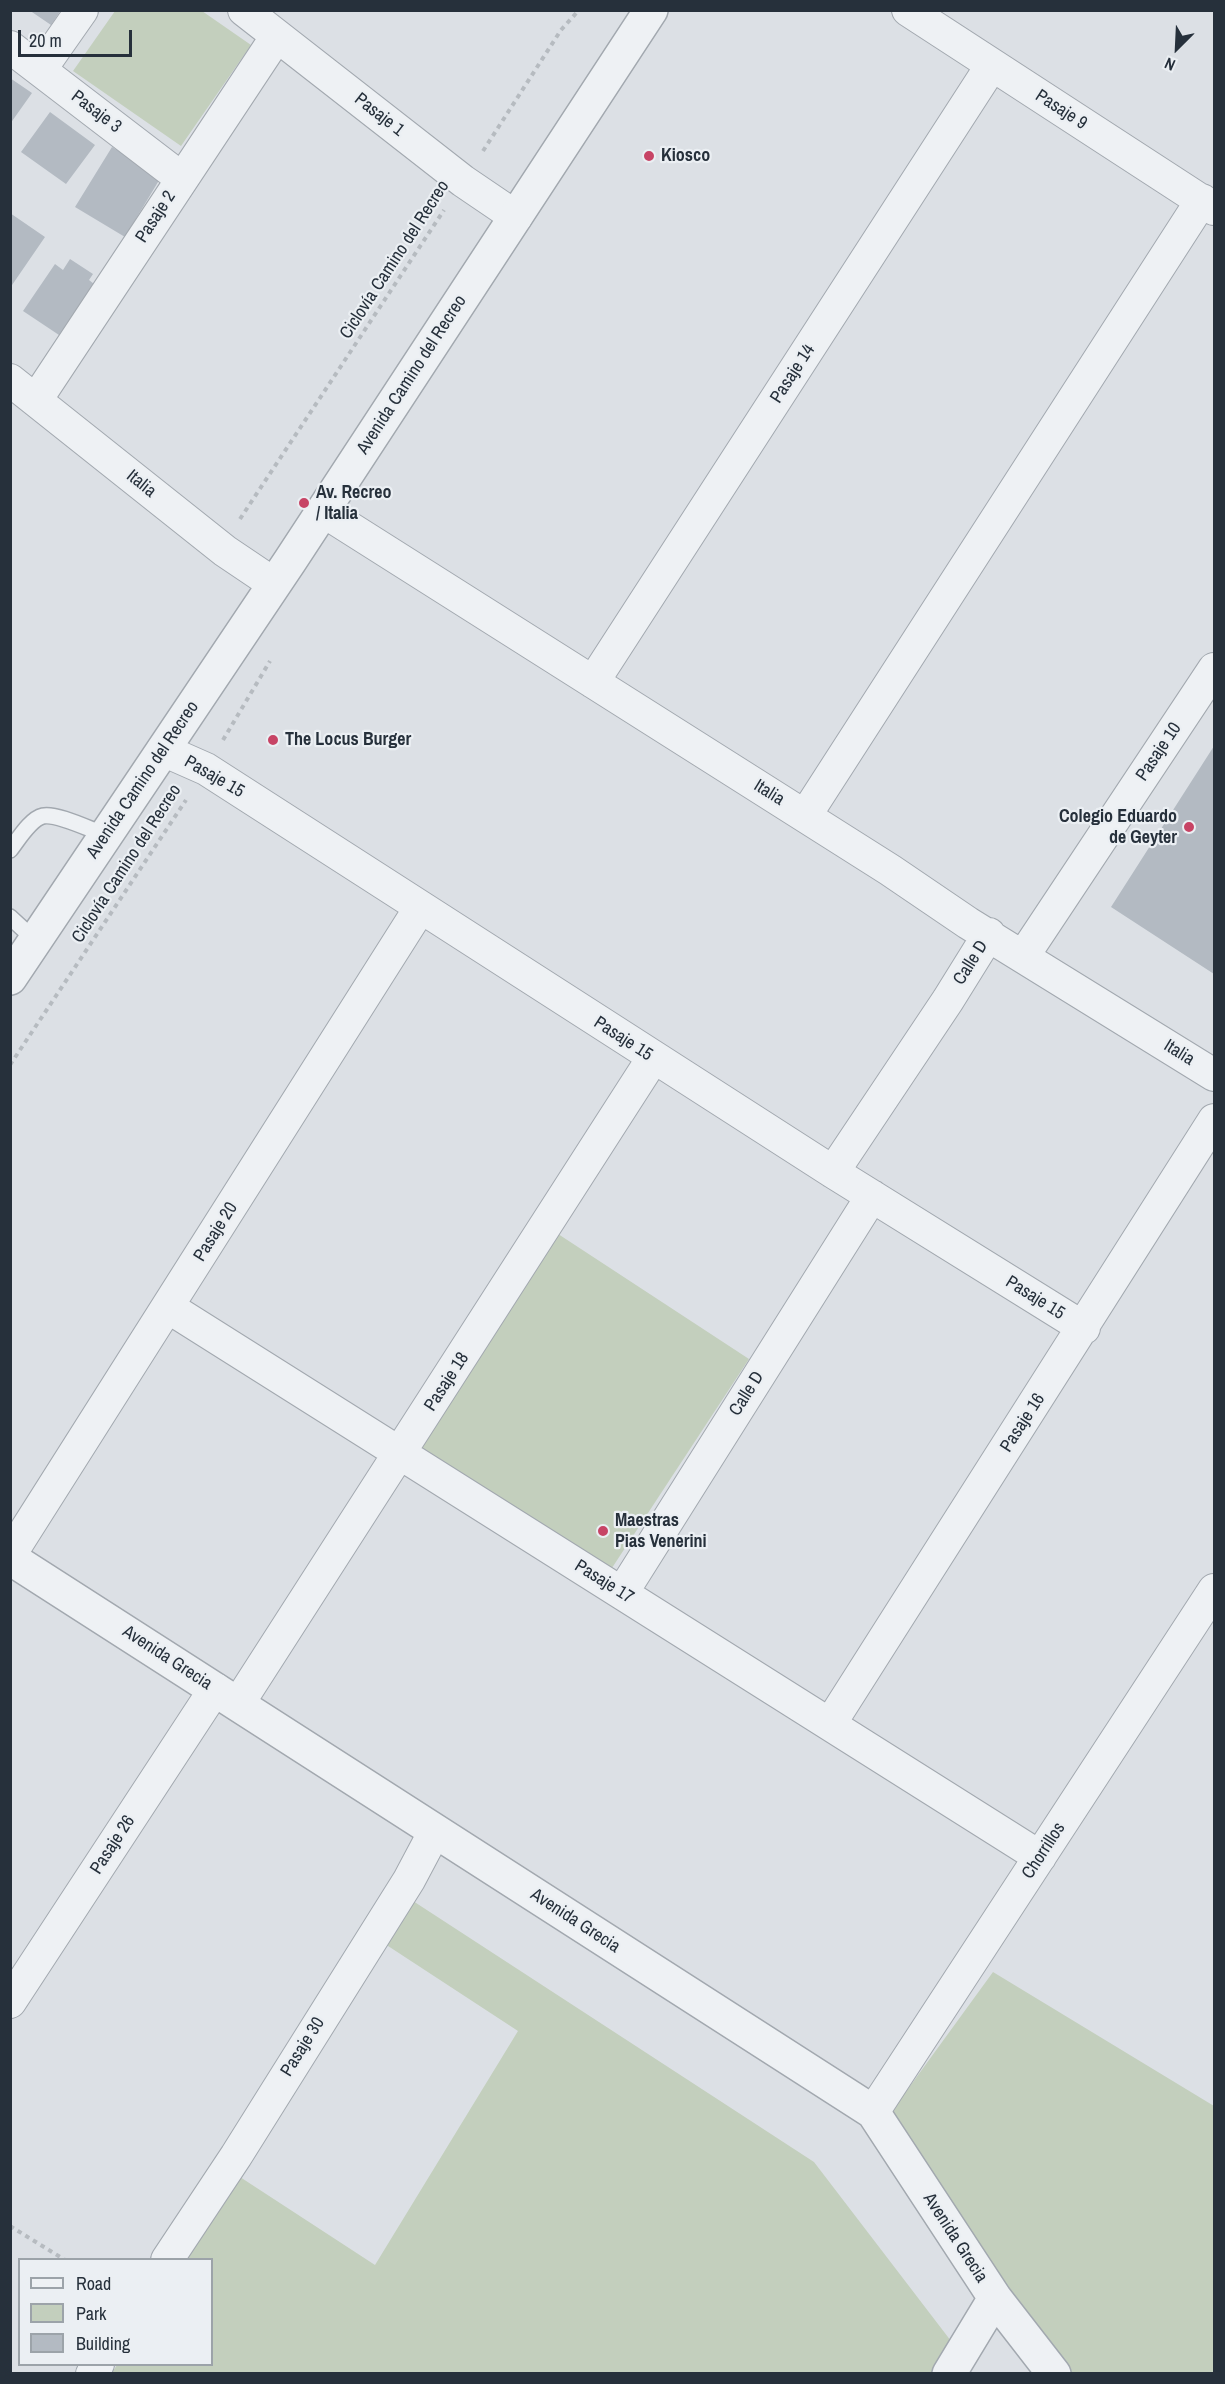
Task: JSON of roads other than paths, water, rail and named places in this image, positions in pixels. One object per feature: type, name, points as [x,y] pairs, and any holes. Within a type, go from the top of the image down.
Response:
[{"type":"street","points":[[40,70],[82,10]]},
{"type":"street","name":"Pasaje 1","points":[[244,10],[463,181],[516,217]]},
{"type":"street","name":"Avenida Camino del Recreo","points":[[10,978],[274,585],[651,10]]},
{"type":"street","name":"Pasaje 9","points":[[908,10],[1208,205]]},
{"type":"street","name":"Pasaje 2","points":[[36,400],[277,36]]},
{"type":"street","name":"Pasaje 3","points":[[10,47],[182,178]]},
{"type":"street","name":"Pasaje 14","points":[[593,682],[992,65]]},
{"type":"street","points":[[805,816],[1208,205]]},
{"type":"street","name":"Italia","points":[[10,380],[225,552],[274,585]]},
{"type":"street","name":"Italia","points":[[323,511],[1215,1075]]},
{"type":"street","name":"Pasaje 10","points":[[1024,955],[1215,669]]},
{"type":"street","name":"Pasaje 15","points":[[163,750],[206,769],[832,1172],[1084,1328]]},
{"type":"street","name":"Pasaje 20","points":[[10,1556],[420,908]]},
{"type":"street","name":"Calle D","points":[[832,1172],[948,1000],[989,934]]},
{"type":"street","name":"Pasaje 18","points":[[226,1697],[401,1454],[653,1058]]},
{"type":"street","name":"Pasaje 16","points":[[830,1724],[1215,1120]]},
{"type":"street","name":"Calle D","points":[[622,1593],[872,1196]]},
{"type":"street","name":"Pasaje 17","points":[[168,1307],[1040,1857]]},
{"type":"street","name":"Avenida Grecia","points":[[10,1556],[873,2112],[995,2298],[1054,2373]]},
{"type":"street","name":"Chorrillos","points":[[873,2112],[1215,1590]]},
{"type":"street","name":"Pasaje 26","points":[[10,2001],[226,1697]]},
{"type":"street","name":"Pasaje 30","points":[[168,2258],[236,2156],[409,1880],[435,1831]]},
{"type":"street","points":[[949,2373],[995,2298]]},
{"type":"lane","points":[[10,850],[32,823],[43,816],[56,818],[105,836]]},
{"type":"lane","points":[[10,916],[35,940]]},
{"type":"place","name":"Kiosco","points":[[649,156]]},
{"type":"place","name":"Av. Recreo / Italia","points":[[304,503]]},
{"type":"place","name":"The Locus Burger","points":[[273,740]]},
{"type":"place","name":"Colegio Eduardo de Geyter","points":[[1189,827]]},
{"type":"place","name":"Maestras Pias Venerini","points":[[603,1531]]}]
